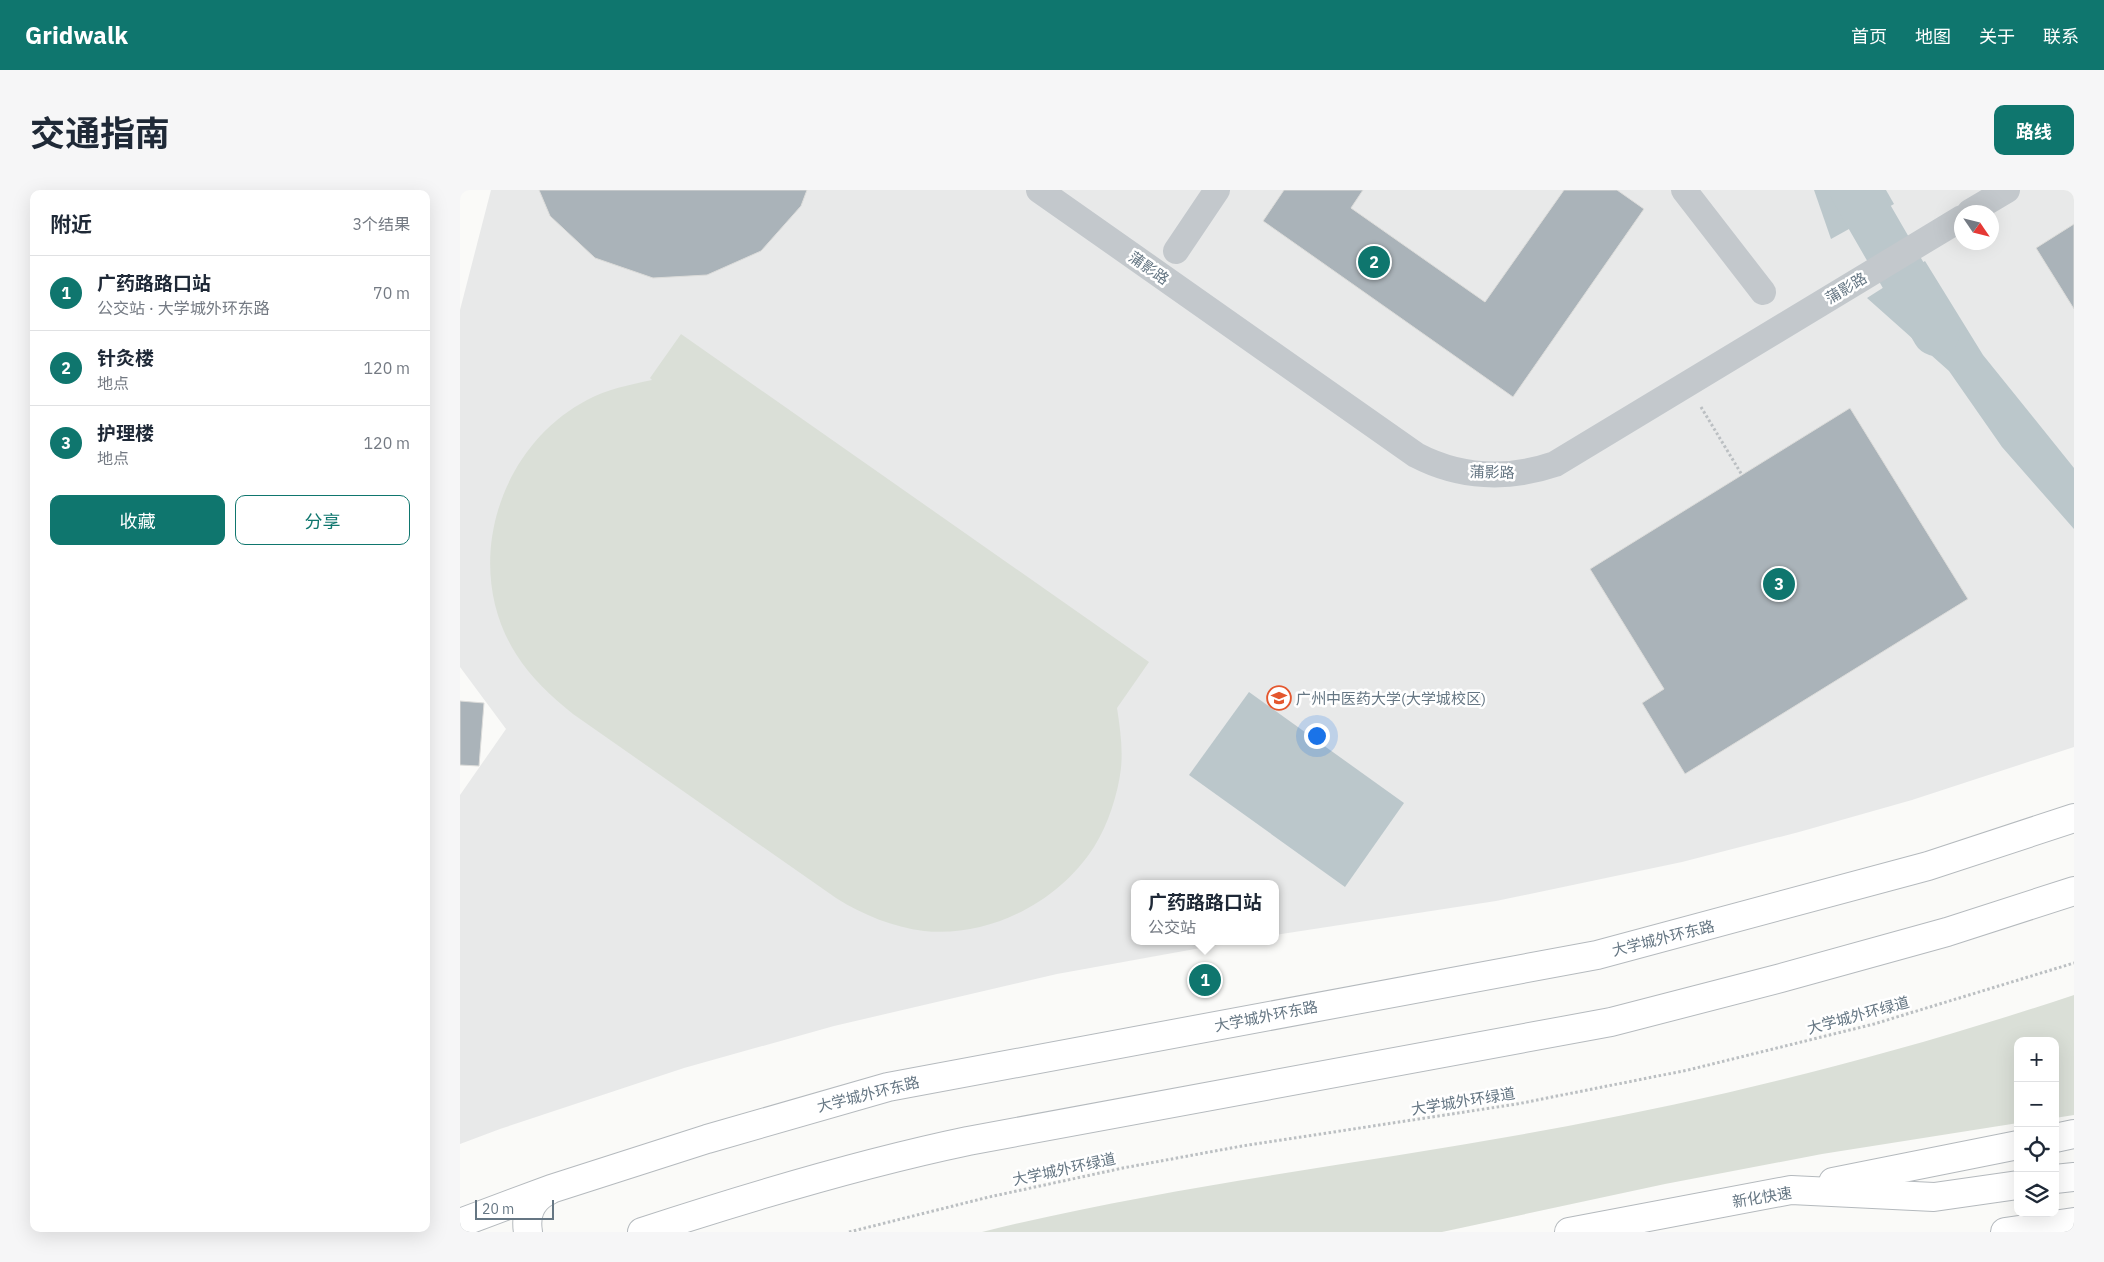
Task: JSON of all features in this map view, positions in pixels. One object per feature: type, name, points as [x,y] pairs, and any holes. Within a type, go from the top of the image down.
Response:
[{"type":"main road","name":"大学城外环东路","points":[[460,1223],[473,1214],[707,1139],[888,1087],[1597,955],[1928,866],[2074,818]]},
{"type":"main road","points":[[642,1232],[727,1205],[904,1154],[1611,1022],[1763,983],[1938,934],[2074,891]]},
{"type":"main road","points":[[2059,1137],[2074,1134]]},
{"type":"main road","points":[[1791,1190],[2014,1146]]},
{"type":"main road","points":[[2059,1179],[2074,1177]]},
{"type":"main road","name":"新化快速","points":[[1569,1232],[1791,1190],[1934,1197],[2014,1186]]},
{"type":"main road","points":[[528,1232],[527,1223],[533,1202],[551,1189]]},
{"type":"main road","points":[[2005,1232],[2074,1222]]},
{"type":"lane","name":"蒲影路","points":[[1039,190],[1416,455],[1430,463],[1446,468],[1484,475],[1524,472],[1555,464],[1954,223]]},
{"type":"lane","points":[[1176,251],[1217,190]]},
{"type":"lane","points":[[1684,190],[1763,292]]},
{"type":"lane","points":[[1982,205],[2007,190]]},
{"type":"path","points":[[1701,406],[1742,475]]},
{"type":"path","name":"大学城外环绿道","points":[[850,1232],[989,1197],[1123,1168],[1242,1146],[1534,1101],[1688,1070],[1874,1024],[2074,963]]},
{"type":"shaded area","name":"广州中医药大学(大学城校区)","points":[[491,190],[2074,190],[2074,747],[1912,800],[1682,862],[1496,901],[1279,934],[1279,880],[1131,880],[1131,945],[1217,945],[1057,974],[834,1026],[684,1068],[460,1144],[460,795],[506,729],[460,667],[460,310]]},
{"type":"shaded area","points":[[1814,190],[1886,190],[1894,204],[1831,239]]},
{"type":"shaded area","points":[[1925,261],[1983,355],[2074,468],[2074,529],[2002,447],[1949,371],[1867,298]]},
{"type":"shaded area","points":[[681,334],[1149,662],[1117,708],[1122,760],[1115,799],[1104,829],[1094,847],[1079,867],[1042,900],[997,922],[973,929],[949,932],[912,929],[890,923],[857,910],[836,898],[573,714],[542,686],[516,654],[500,620],[491,584],[491,548],[497,512],[511,478],[531,447],[556,421],[587,400],[602,393],[652,380],[650,378]]},
{"type":"shaded area","points":[[1249,692],[1404,803],[1345,887],[1189,775]]},
{"type":"shaded area","points":[[2074,995],[2074,1115],[2059,1117],[2059,1037],[2014,1037],[2014,1124],[1822,1154],[1665,1184],[1442,1232],[982,1232],[1128,1200],[1495,1139],[1696,1100],[1823,1069],[2012,1015]]},
{"type":"building","points":[[539,190],[807,190],[801,206],[761,251],[707,275],[653,278],[595,258],[550,216]]},
{"type":"building","points":[[1284,190],[1363,190],[1351,208],[1485,302],[1564,190],[1617,190],[1644,209],[1513,397],[1263,221]]},
{"type":"building","points":[[2074,224],[2074,309],[2036,248]]},
{"type":"building","points":[[1850,408],[1968,599],[1685,774],[1642,703],[1664,689],[1590,569]]},
{"type":"building","points":[[460,701],[484,703],[479,766],[460,765]]},
{"type":"waterway","points":[[1854,190],[1936,332]]},
{"type":"place","name":"针灸楼","points":[[1374,262]]},
{"type":"place","name":"护理楼","points":[[1779,584]]},
{"type":"place","name":"广州中医药大学(大学城校区)","points":[[1279,698]]},
{"type":"place","name":"广药路路口站","points":[[1205,980]]}]
